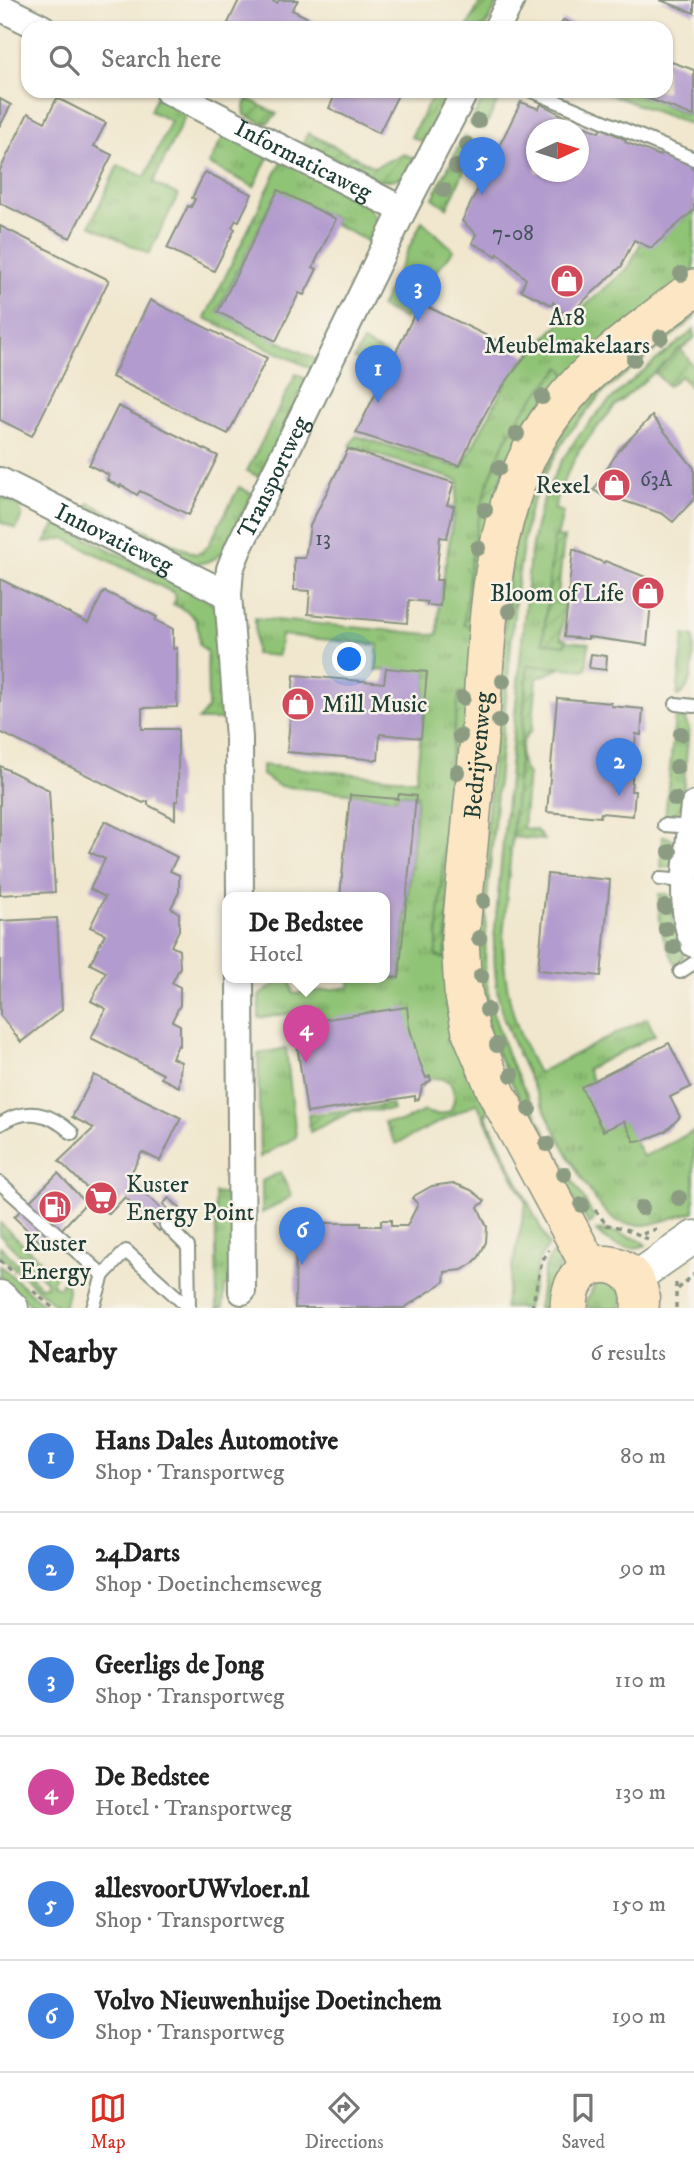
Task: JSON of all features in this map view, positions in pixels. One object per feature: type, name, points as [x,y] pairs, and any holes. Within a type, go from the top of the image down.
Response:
[{"type":"main road","name":"Bedrijvenweg","points":[[590,1267],[498,1094],[471,1032],[463,991],[460,940],[491,600],[503,520],[520,469],[557,407],[589,373],[694,288]]},
{"type":"main road","points":[[569,1308],[569,1292],[577,1277],[590,1267],[602,1264],[625,1270],[637,1293]]},
{"type":"street","points":[[500,21],[511,0]]},
{"type":"street","points":[[0,7],[28,21]]},
{"type":"street","name":"Informaticaweg","points":[[181,98],[403,210]]},
{"type":"street","name":"Transportweg","points":[[240,892],[239,738],[228,595],[230,569],[403,210],[462,98]]},
{"type":"street","name":"Innovatieweg","points":[[0,481],[228,595]]},
{"type":"street","points":[[693,816],[684,907],[694,944]]},
{"type":"street","points":[[240,983],[242,1302]]},
{"type":"street","points":[[637,1293],[694,1237]]},
{"type":"street","points":[[0,1297],[12,1308]]},
{"type":"lane","points":[[549,98],[694,159]]},
{"type":"lane","points":[[676,704],[694,706]]},
{"type":"lane","points":[[664,825],[693,816]]},
{"type":"lane","points":[[660,879],[687,881]]},
{"type":"lane","points":[[680,972],[694,963]]},
{"type":"lane","points":[[0,1124],[20,1114],[41,1113],[72,1133]]},
{"type":"lane","points":[[0,1183],[103,1275]]},
{"type":"lane","points":[[93,1308],[103,1275],[126,1251],[188,1308],[188,1247],[166,1225]]},
{"type":"path","points":[[590,1204],[607,1225]]},
{"type":"path","points":[[676,1308],[678,1289],[694,1274]]},
{"type":"green space","points":[[481,0],[499,0],[488,21],[470,21]]},
{"type":"green space","points":[[156,98],[158,98],[187,112],[153,183],[178,195],[149,254],[90,225],[118,165],[145,177],[171,121],[150,111]]},
{"type":"green space","points":[[431,98],[450,98],[426,143],[411,137]]},
{"type":"green space","points":[[483,98],[500,98],[484,129],[470,124]]},
{"type":"green space","points":[[620,98],[648,98],[694,116],[694,126]]},
{"type":"green space","points":[[248,99],[277,114],[266,124],[245,115],[244,107]]},
{"type":"green space","points":[[226,131],[270,153],[254,187],[209,164]]},
{"type":"green space","points":[[308,133],[374,167],[404,154],[420,161],[412,171],[402,177],[378,180],[305,145]]},
{"type":"green space","points":[[464,136],[477,143],[447,208],[433,198]]},
{"type":"green space","points":[[283,158],[366,201],[378,224],[377,236],[373,244],[334,224],[336,219],[278,191],[218,311],[317,360],[312,369],[205,318]]},
{"type":"green space","points":[[694,201],[694,274],[541,409],[452,897],[488,1113],[485,1114],[549,1245],[539,1260],[527,1308],[504,1308],[526,1203],[477,1103],[396,1144],[384,1122],[401,1122],[424,1111],[437,1114],[450,1111],[454,1096],[450,1082],[439,1078],[425,1080],[295,1025],[294,1013],[259,1018],[259,996],[276,983],[291,983],[293,994],[350,987],[350,983],[390,983],[390,979],[400,979],[417,795],[398,793],[397,798],[279,786],[262,775],[262,765],[416,780],[427,673],[376,670],[378,645],[281,635],[278,656],[255,654],[255,618],[438,635],[439,605],[459,481],[350,446],[356,436],[461,468],[511,373],[563,320],[566,323],[629,267],[642,240]]},
{"type":"green space","points":[[422,221],[454,250],[431,277],[406,278],[397,273]]},
{"type":"green space","points":[[393,283],[402,287],[412,305],[405,319],[380,307]]},
{"type":"green space","points":[[694,307],[694,318],[602,393],[565,438],[539,485],[528,515],[516,591],[486,909],[485,972],[490,1005],[511,1063],[549,1139],[594,1217],[589,1224],[548,1155],[491,1041],[475,955],[511,554],[528,488],[579,404]]},
{"type":"green space","points":[[694,330],[694,338],[615,406],[595,430],[579,451],[564,480],[554,509],[563,512],[557,538],[554,538],[543,642],[565,645],[566,641],[589,643],[586,670],[528,665],[503,937],[505,973],[516,1024],[538,1073],[647,1018],[655,1035],[587,1069],[593,1082],[622,1115],[643,1157],[694,1131],[694,1212],[656,1223],[638,1225],[617,1221],[604,1211],[553,1126],[520,1058],[502,1013],[495,976],[494,939],[529,565],[548,488],[564,457],[607,403]]},
{"type":"green space","points":[[363,342],[386,355],[378,371],[354,359]]},
{"type":"green space","points":[[680,348],[694,367],[694,384],[690,387],[681,376],[668,386],[655,373]]},
{"type":"green space","points":[[561,367],[567,375],[475,627],[464,625],[473,544],[494,466],[519,417]]},
{"type":"green space","points":[[296,374],[308,380],[259,477],[247,471]]},
{"type":"green space","points":[[239,487],[252,494],[224,551],[203,563],[194,564],[84,513],[89,503],[195,554],[208,546]]},
{"type":"green space","points":[[0,495],[19,506],[22,515],[16,529],[0,522]]},
{"type":"green space","points":[[56,523],[193,591],[217,608],[225,708],[220,720],[198,720],[208,708],[207,652],[199,645],[195,619],[187,611],[173,604],[176,599],[174,593],[64,538],[45,543]]},
{"type":"green space","points":[[554,537],[564,538],[557,603],[564,604],[561,638],[566,639],[565,645],[543,642]]},
{"type":"green space","points":[[684,635],[694,637],[693,663],[687,687],[677,696]]},
{"type":"green space","points":[[528,665],[561,668],[537,678],[532,730],[524,740],[521,752],[522,764],[528,774],[523,828],[536,830],[544,840],[512,837]]},
{"type":"green space","points":[[468,692],[445,959],[436,956],[451,751],[459,693]]},
{"type":"green space","points":[[675,718],[684,718],[689,729],[682,804],[676,815],[665,818]]},
{"type":"green space","points":[[663,836],[674,842],[676,854],[675,862],[669,867],[661,868]]},
{"type":"green space","points":[[659,894],[667,894],[672,899],[675,930],[684,950],[684,956],[676,965],[662,931]]},
{"type":"green space","points":[[286,1048],[296,1137],[260,1157],[258,1054]]},
{"type":"green space","points":[[391,1104],[393,1110],[353,1111],[310,1132],[308,1115]]},
{"type":"green space","points":[[280,1172],[292,1196],[262,1213],[262,1181]]},
{"type":"green space","points":[[215,1193],[228,1195],[232,1202],[233,1284],[225,1286],[223,1308],[217,1308]]},
{"type":"green space","points":[[0,1223],[56,1275],[51,1284],[59,1288],[63,1281],[67,1283],[64,1308],[58,1308],[0,1255],[0,1246],[40,1286],[46,1286],[46,1281],[0,1235]]},
{"type":"green space","points":[[606,1230],[638,1239],[646,1245],[632,1248],[619,1246],[596,1231]]},
{"type":"green space","points":[[558,1249],[558,1271],[553,1295],[547,1308],[538,1308],[545,1268],[552,1254]]},
{"type":"green space","points":[[0,1265],[47,1308],[34,1308],[0,1276]]},
{"type":"green space","points":[[609,1281],[621,1288],[622,1308],[588,1308],[586,1301],[596,1283]]},
{"type":"building","points":[[239,0],[271,0],[277,3],[279,0],[298,0],[292,10],[314,21],[229,21]]},
{"type":"building","points":[[660,0],[694,0],[694,13]]},
{"type":"building","points":[[673,62],[694,70],[694,116],[647,98],[673,98]]},
{"type":"building","points":[[57,98],[106,123],[94,146],[112,155],[70,238],[0,203],[0,170],[28,113],[45,122]]},
{"type":"building","points":[[334,98],[396,98],[379,133],[329,108]]},
{"type":"building","points":[[0,99],[11,105],[0,126]]},
{"type":"building","points":[[521,102],[539,109],[541,104],[566,117],[526,119],[526,182],[589,182],[589,128],[599,132],[602,128],[626,140],[625,142],[660,156],[662,150],[693,165],[694,210],[651,248],[634,240],[623,265],[567,316],[553,302],[552,305],[521,290],[526,279],[498,253],[497,256],[472,243],[476,234],[462,221]]},
{"type":"building","points":[[205,172],[252,194],[239,221],[236,220],[232,227],[235,229],[214,271],[167,248],[188,206],[191,207],[195,199],[192,198]]},
{"type":"building","points":[[278,190],[336,219],[313,267],[317,269],[304,295],[299,293],[276,341],[218,312]]},
{"type":"building","points":[[0,226],[109,280],[32,436],[0,420]]},
{"type":"building","points":[[150,300],[267,358],[228,434],[112,377]]},
{"type":"building","points":[[420,303],[526,355],[492,401],[460,466],[356,433]]},
{"type":"building","points":[[118,406],[218,456],[189,515],[140,491],[137,495],[121,485],[120,487],[107,480],[109,475],[89,465]]},
{"type":"building","points":[[652,416],[694,468],[694,499],[673,522],[663,514],[606,495],[604,497],[594,490],[618,451]]},
{"type":"building","points":[[348,449],[454,483],[447,505],[454,506],[447,538],[440,537],[436,580],[442,580],[440,606],[409,600],[407,623],[308,614],[310,591],[294,590],[294,558],[305,558],[310,526]]},
{"type":"building","points":[[573,549],[653,580],[647,645],[588,637],[564,637]]},
{"type":"building","points":[[0,579],[88,623],[104,591],[157,617],[155,620],[173,629],[173,649],[177,648],[177,707],[142,708],[142,729],[178,729],[178,801],[175,801],[175,819],[148,805],[148,801],[143,803],[0,732]]},
{"type":"building","points":[[591,654],[607,656],[606,670],[589,668]]},
{"type":"building","points":[[386,668],[427,672],[421,738],[380,734],[378,760],[287,752],[294,675],[384,683]]},
{"type":"building","points":[[557,698],[643,709],[641,735],[636,734],[631,791],[635,791],[633,816],[601,813],[600,817],[547,812]]},
{"type":"building","points":[[0,766],[49,790],[55,892],[0,895]]},
{"type":"building","points":[[399,794],[416,796],[399,978],[390,977],[390,892],[340,892],[350,795],[398,799]]},
{"type":"building","points":[[105,821],[177,857],[170,871],[179,875],[179,892],[171,908],[179,913],[179,930],[171,946],[179,950],[180,967],[172,983],[180,987],[180,1005],[172,1021],[180,1025],[180,1046],[178,1045],[172,1058],[181,1062],[179,1087],[161,1078],[163,1074],[91,1038],[106,1009],[91,1001],[106,972],[90,964],[105,934],[90,927],[105,897],[90,889],[105,859],[89,852]]},
{"type":"building","points":[[547,874],[610,880],[601,976],[538,970]]},
{"type":"building","points":[[57,918],[62,1010],[21,1042],[0,1015],[0,921]]},
{"type":"building","points":[[407,1007],[409,1026],[419,1060],[426,1078],[430,1076],[431,1080],[422,1087],[419,1099],[415,1100],[415,1096],[307,1113],[294,1024]]},
{"type":"building","points":[[669,1043],[691,1087],[670,1097],[680,1117],[666,1131],[645,1140],[634,1141],[624,1121],[603,1131],[581,1087]]},
{"type":"building","points":[[94,1075],[181,1118],[160,1161],[142,1152],[129,1177],[171,1219],[159,1231],[125,1197],[109,1214],[59,1161],[94,1128],[72,1117]]},
{"type":"building","points":[[58,1173],[86,1203],[45,1247],[14,1217]]},
{"type":"building","points":[[453,1183],[471,1190],[485,1201],[478,1207],[487,1227],[486,1242],[473,1263],[462,1270],[445,1272],[444,1282],[404,1308],[295,1308],[296,1223],[361,1223],[361,1226],[381,1226],[381,1220],[391,1220],[391,1226],[407,1226],[418,1204],[412,1198],[414,1196],[432,1186]]},
{"type":"building","points":[[169,1198],[181,1209],[175,1215],[163,1204]]},
{"type":"place","name":"allesvoorUWvloer.nl","points":[[482,195]]},
{"type":"place","name":"A18 Meubelmakelaars","points":[[567,281]]},
{"type":"place","name":"Geerligs de Jong","points":[[418,322]]},
{"type":"place","name":"Hans Dales Automotive","points":[[378,403]]},
{"type":"place","name":"Rexel","points":[[614,485]]},
{"type":"place","name":"Bloom of Life","points":[[648,593]]},
{"type":"place","name":"Mill Music","points":[[298,704]]},
{"type":"place","name":"24Darts","points":[[619,796]]},
{"type":"place","name":"De Bedstee","points":[[306,1063]]},
{"type":"place","name":"Kuster Energy Point","points":[[101,1198]]},
{"type":"place","name":"Kuster Energy","points":[[55,1207]]},
{"type":"place","name":"Volvo Nieuwenhuijse Doetinchem","points":[[302,1265]]}]
